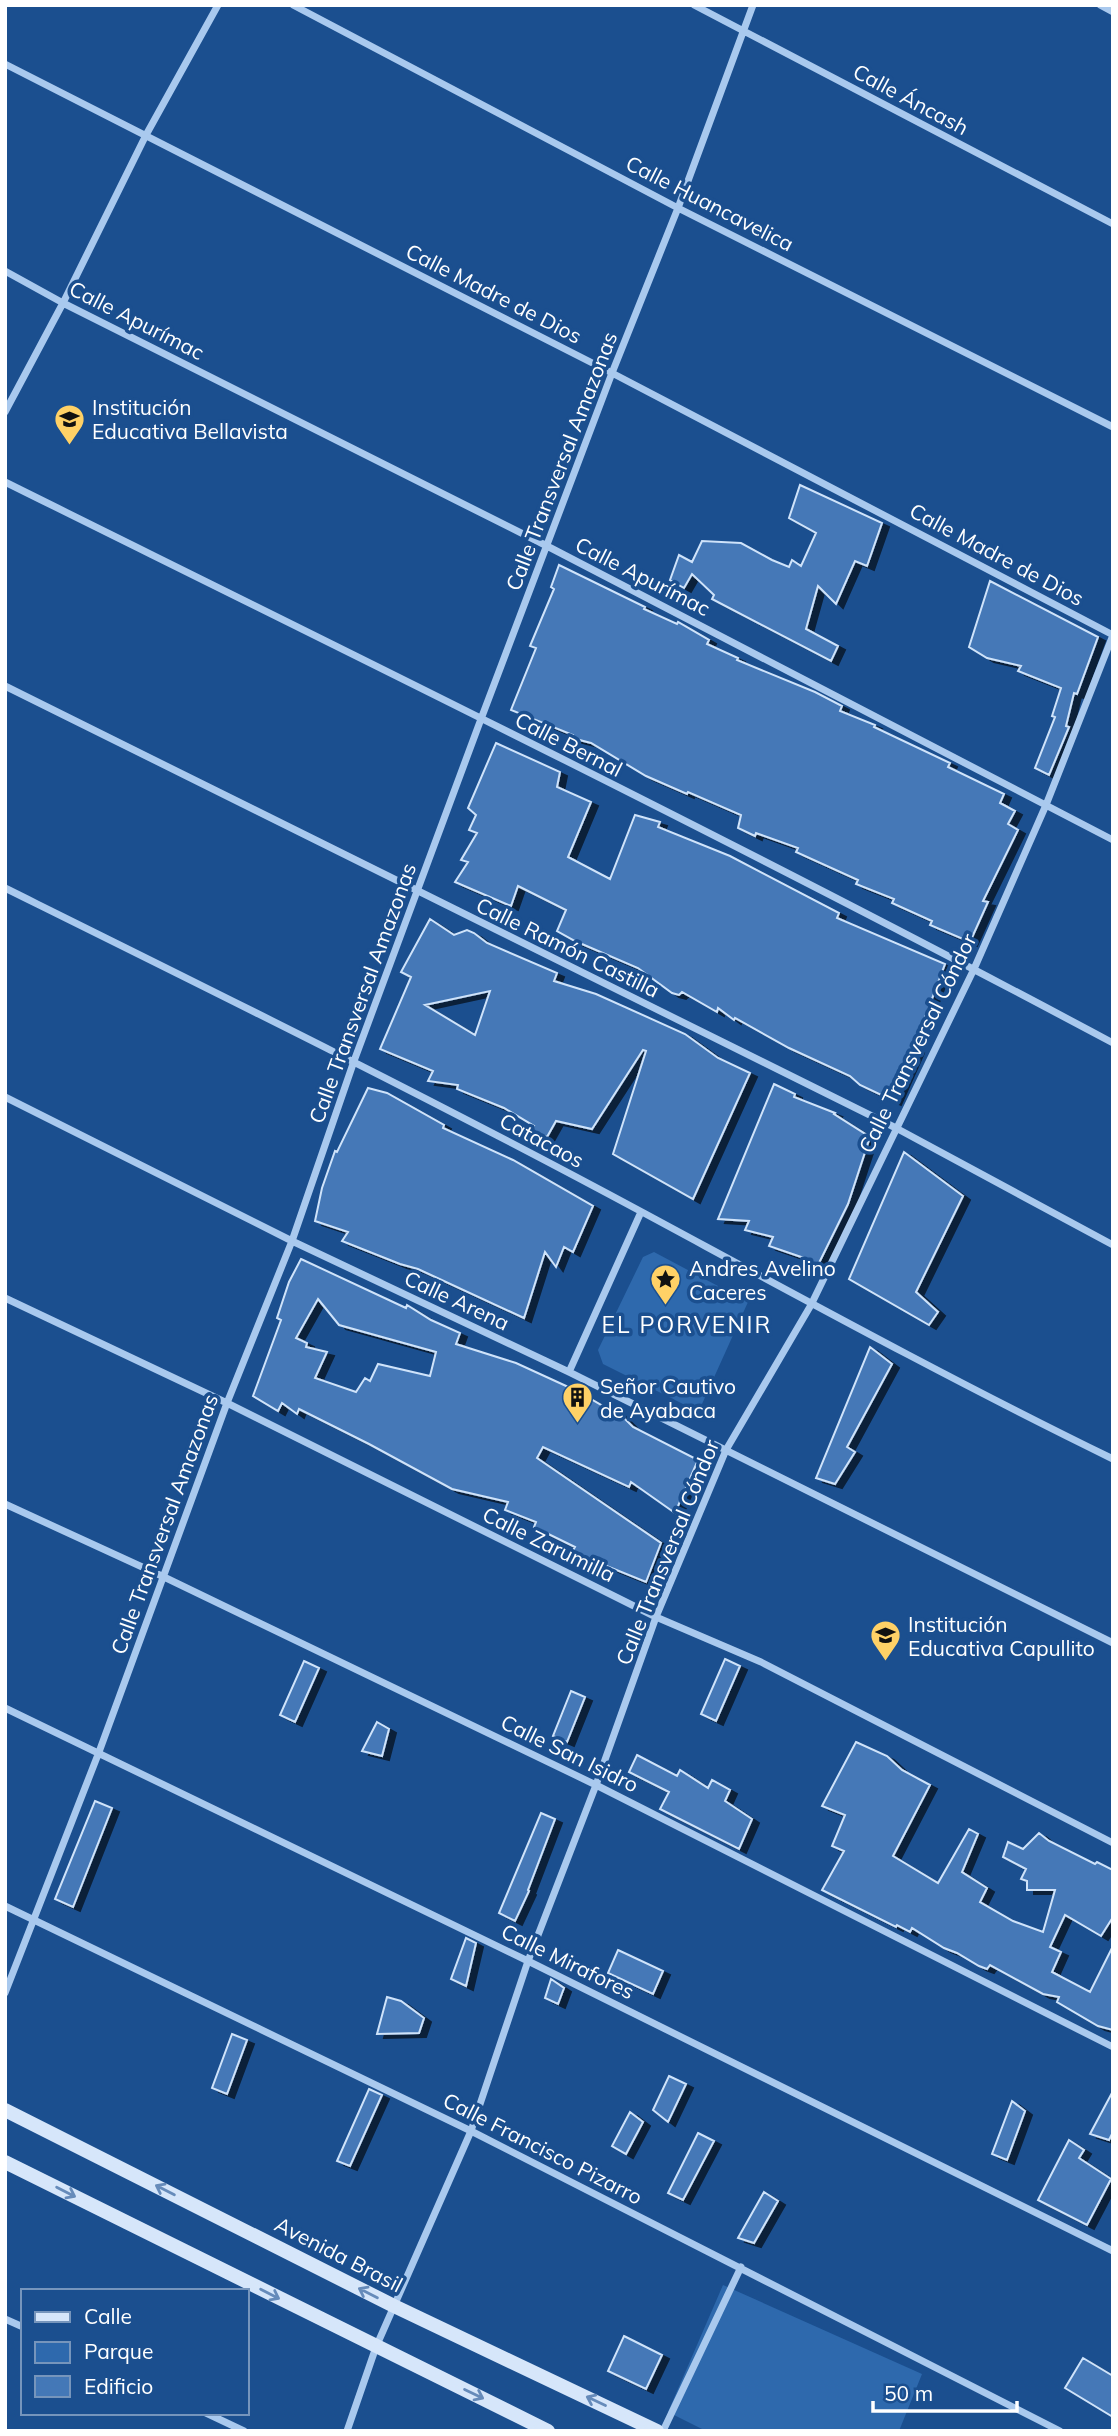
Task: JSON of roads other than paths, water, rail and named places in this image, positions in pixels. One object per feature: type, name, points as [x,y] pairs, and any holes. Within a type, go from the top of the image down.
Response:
[{"type":"street","points":[[5,412],[63,303],[146,135],[218,5]]},
{"type":"street","name":"Calle Huancavelica","points":[[293,5],[678,208],[1113,427]]},
{"type":"street","name":"Calle Áncash","points":[[694,5],[1113,224]]},
{"type":"street","name":"Calle Transversal Amazonas","points":[[5,1993],[99,1752],[227,1403],[292,1241],[354,1061],[481,719],[754,5]]},
{"type":"street","points":[[1100,5],[1113,12]]},
{"type":"street","name":"Calle Madre de Dios","points":[[5,64],[612,373],[1113,635]]},
{"type":"street","name":"Calle Apurímac","points":[[5,271],[63,303],[547,546],[1113,840]]},
{"type":"street","name":"Calle Bernal","points":[[5,482],[481,719],[974,969],[1113,1043]]},
{"type":"street","name":"Calle Transversal Cóndor","points":[[347,2431],[376,2347],[471,2131],[528,1961],[596,1785],[656,1617],[726,1450],[811,1305],[974,969],[1046,805],[1113,635]]},
{"type":"street","name":"Calle Ramón Castilla","points":[[5,685],[416,892],[895,1128],[1113,1245]]},
{"type":"street","name":"Catacaos","points":[[5,888],[354,1061],[811,1305],[1113,1459]]},
{"type":"street","name":"Calle Arena","points":[[5,1097],[292,1241],[569,1372],[1113,1643]]},
{"type":"street","points":[[569,1372],[641,1212]]},
{"type":"street","name":"Calle Zarumilla","points":[[5,1298],[227,1403],[656,1617],[761,1661],[1113,1843]]},
{"type":"street","name":"Calle San Isidro","points":[[5,1504],[164,1577],[596,1785],[1113,2048]]},
{"type":"street","name":"Calle Mirafores","points":[[5,1708],[528,1961],[1113,2251]]},
{"type":"street","name":"Calle Francisco Pizarro","points":[[5,1906],[471,2131],[1060,2431]]},
{"type":"street","name":"Avenida Brasil","points":[[5,2110],[394,2306],[660,2431]]},
{"type":"street","points":[[5,2162],[548,2431]]},
{"type":"street","points":[[660,2431],[741,2267]]},
{"type":"street","points":[[5,2319],[21,2326]]},
{"type":"street","points":[[210,2415],[244,2431]]},
{"type":"place","name":"Institución Educativa Bellavista","points":[[69,446]]},
{"type":"place","name":"Andres Avelino Caceres","points":[[666,1307]]},
{"type":"place","name":"Señor Cautivo de Ayabaca","points":[[577,1425]]},
{"type":"place","name":"Institución Educativa Capullito","points":[[885,1663]]},
{"type":"district","name":"EL PORVENIR","points":[[687,1324]]}]
